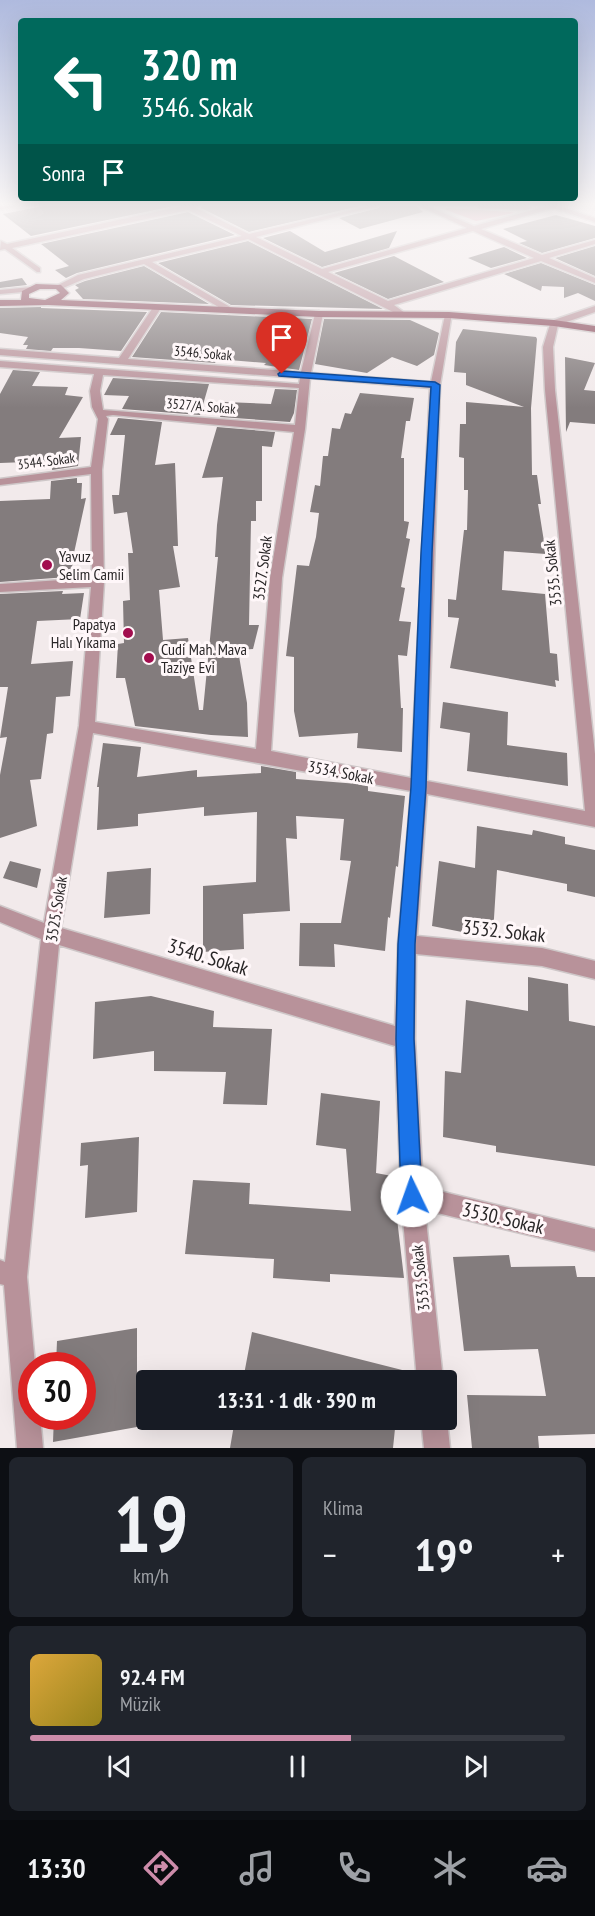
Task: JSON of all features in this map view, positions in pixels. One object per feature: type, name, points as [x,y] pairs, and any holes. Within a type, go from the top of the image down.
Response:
[{"type":"main road","points":[[0,294],[55,286],[71,300],[79,302]]},
{"type":"main road","points":[[31,289],[24,296],[33,302]]},
{"type":"main road","points":[[47,302],[59,299],[65,293]]},
{"type":"main road","points":[[0,303],[79,302],[157,308],[319,314],[449,315],[595,329]]},
{"type":"street","points":[[31,289],[40,278],[38,274]]},
{"type":"street","points":[[42,274],[55,286],[96,274]]},
{"type":"street","points":[[166,274],[229,310]]},
{"type":"street","points":[[324,274],[401,313]]},
{"type":"street","points":[[387,304],[492,274]]},
{"type":"street","points":[[579,274],[595,281]]},
{"type":"street","points":[[123,360],[157,308]]},
{"type":"street","points":[[554,324],[595,309]]},
{"type":"street","name":"3527. Sokak","points":[[263,756],[276,578],[300,429],[305,381],[319,314]]},
{"type":"street","name":"3533. Sokak","points":[[429,1370],[412,1196],[405,1039],[407,944],[419,787],[435,385],[449,315]]},
{"type":"street","name":"3535. Sokak","points":[[554,324],[548,347],[550,390],[595,820]]},
{"type":"street","name":"3546. Sokak","points":[[0,352],[123,360],[305,381]]},
{"type":"street","name":"3546. Sokak","points":[[0,364],[99,372],[435,385]]},
{"type":"street","name":"3525. Sokak","points":[[30,1448],[7,1274],[51,934],[87,726],[99,582],[96,470],[103,419],[95,391],[99,372]]},
{"type":"street","name":"3527/A. Sokak","points":[[100,413],[113,412],[300,429]]},
{"type":"street","name":"3544. Sokak","points":[[0,482],[96,470]]},
{"type":"street","points":[[0,588],[99,582]]},
{"type":"street","name":"3534. Sokak","points":[[87,726],[263,756],[595,820]]},
{"type":"street","name":"3540. Sokak","points":[[0,914],[51,934],[405,1039]]},
{"type":"street","name":"3532. Sokak","points":[[407,944],[542,957],[595,970]]},
{"type":"street","name":"3530. Sokak","points":[[412,1196],[595,1240]]},
{"type":"street","points":[[435,1430],[436,1448]]},
{"type":"building","points":[[60,274],[76,274],[66,278]]},
{"type":"building","points":[[114,274],[157,274],[209,304],[83,299],[75,290],[79,288],[75,285]]},
{"type":"building","points":[[176,274],[313,274],[383,309],[231,305]]},
{"type":"building","points":[[335,274],[428,274],[444,282],[388,299]]},
{"type":"building","points":[[504,274],[567,274],[595,285],[595,301],[578,293],[564,298],[564,287],[542,286],[541,291]]},
{"type":"building","points":[[22,278],[27,285],[0,288],[0,282]]},
{"type":"building","points":[[41,307],[147,312],[121,351],[79,348],[53,348],[51,351],[26,349],[28,345],[23,345],[28,337],[0,333],[0,308]]},
{"type":"building","points":[[161,312],[312,319],[299,370],[264,365],[266,363],[217,359],[215,363],[132,357]]},
{"type":"building","points":[[324,319],[410,320],[439,333],[434,355],[417,366],[392,357],[367,373],[315,364]]},
{"type":"building","points":[[463,329],[536,337],[537,339],[531,408],[532,475],[537,475],[541,504],[538,504],[546,554],[504,551],[502,590],[545,594],[550,653],[557,654],[559,681],[555,680],[556,687],[450,668],[459,618],[448,617],[448,599],[456,600],[464,530],[467,530],[468,490],[464,490],[464,458],[459,457],[460,424],[466,424],[466,402],[524,407],[466,385],[466,373],[454,372],[456,342]]},
{"type":"building","points":[[565,357],[595,363],[584,390],[595,391],[595,424],[570,422],[566,432]]},
{"type":"building","points":[[13,370],[40,372],[32,386],[68,387],[65,395],[83,397],[59,438],[81,437],[78,466],[52,470],[53,461],[0,463],[0,394]]},
{"type":"building","points":[[113,378],[209,384],[200,415],[122,409],[129,396],[104,395]]},
{"type":"building","points":[[275,389],[297,390],[294,413],[290,422],[220,417],[225,402],[271,404]]},
{"type":"building","points":[[360,393],[414,398],[410,421],[406,421],[401,458],[404,458],[404,521],[409,522],[406,538],[410,539],[401,587],[405,588],[399,621],[411,622],[407,656],[398,655],[401,708],[403,708],[402,752],[357,748],[358,733],[299,737],[294,711],[294,657],[286,656],[297,565],[309,566],[316,537],[319,513],[310,512],[315,485],[320,486],[323,456],[328,456],[332,428],[340,429],[345,413],[351,414]]},
{"type":"building","points":[[118,418],[162,422],[155,465],[175,463],[178,546],[173,546],[180,587],[159,590],[163,640],[188,638],[199,710],[203,710],[218,557],[215,557],[217,525],[223,477],[202,478],[217,427],[275,432],[272,447],[262,446],[262,501],[256,501],[256,521],[251,521],[249,625],[259,625],[253,649],[238,650],[247,703],[248,737],[135,726],[125,678],[116,678],[118,644],[124,643],[123,601],[130,600],[128,553],[133,553],[127,512],[114,514],[112,495],[119,495],[125,435],[110,435]]},
{"type":"building","points":[[77,478],[77,483],[82,483],[81,499],[86,498],[74,553],[77,553],[68,577],[0,582],[0,501],[50,499],[51,481]]},
{"type":"building","points":[[63,591],[62,594],[84,593],[80,619],[37,621],[31,664],[73,661],[70,696],[56,697],[53,733],[47,734],[41,779],[30,780],[37,826],[0,838],[0,775],[7,737],[0,738],[8,687],[0,687],[0,594]]},
{"type":"building","points":[[443,702],[508,712],[507,745],[567,753],[568,786],[467,771],[470,733],[440,728]]},
{"type":"building","points":[[103,743],[141,747],[137,777],[197,770],[197,777],[261,773],[261,766],[296,772],[296,779],[358,784],[368,786],[368,791],[405,796],[398,867],[396,866],[385,951],[334,944],[335,967],[299,966],[300,923],[341,923],[351,861],[340,860],[344,819],[296,816],[297,839],[286,838],[290,911],[243,914],[244,949],[203,952],[203,886],[256,882],[257,812],[204,816],[204,807],[138,814],[138,826],[97,830],[99,787],[97,787]]},
{"type":"building","points":[[477,826],[532,835],[533,830],[565,837],[565,844],[595,850],[595,897],[567,891],[567,884],[497,870],[493,934],[462,928],[462,932],[432,926],[439,861],[475,868]]},
{"type":"building","points":[[10,861],[41,869],[37,888],[3,878]]},
{"type":"building","points":[[151,868],[150,914],[104,918],[107,872]]},
{"type":"building","points":[[528,977],[568,984],[569,1021],[595,1026],[595,1166],[496,1152],[496,1146],[443,1137],[445,1071],[461,1073],[466,1000],[528,1011]]},
{"type":"building","points":[[151,996],[214,1011],[213,1027],[272,1029],[267,1105],[223,1104],[226,1072],[154,1071],[154,1051],[93,1059],[95,1002]]},
{"type":"building","points":[[321,1093],[380,1101],[376,1173],[392,1176],[404,1278],[330,1274],[330,1282],[273,1278],[274,1259],[185,1254],[193,1180],[250,1183],[249,1204],[351,1211],[346,1149],[316,1145]]},
{"type":"building","points":[[139,1137],[137,1212],[85,1218],[88,1165],[80,1166],[81,1143]]},
{"type":"building","points":[[509,1255],[511,1267],[575,1266],[577,1277],[595,1277],[595,1434],[538,1436],[539,1448],[472,1448],[467,1395],[546,1396],[538,1349],[464,1351],[453,1257]]},
{"type":"building","points":[[137,1328],[136,1427],[53,1442],[53,1430],[96,1430],[96,1352],[57,1352],[57,1341]]},
{"type":"building","points":[[252,1332],[402,1370],[245,1370]]},
{"type":"building","points":[[233,1430],[395,1430],[393,1448],[230,1448]]},
{"type":"place","name":"Yavuz Selim Camii","points":[[47,565]]},
{"type":"place","name":"Papatya Halı Yıkama","points":[[128,633]]},
{"type":"place","name":"Cudi Mah. Mava Taziye Evi","points":[[149,658]]},
{"type":"route","points":[[282,374],[435,385],[419,787],[407,944],[405,1039],[412,1196]]}]
